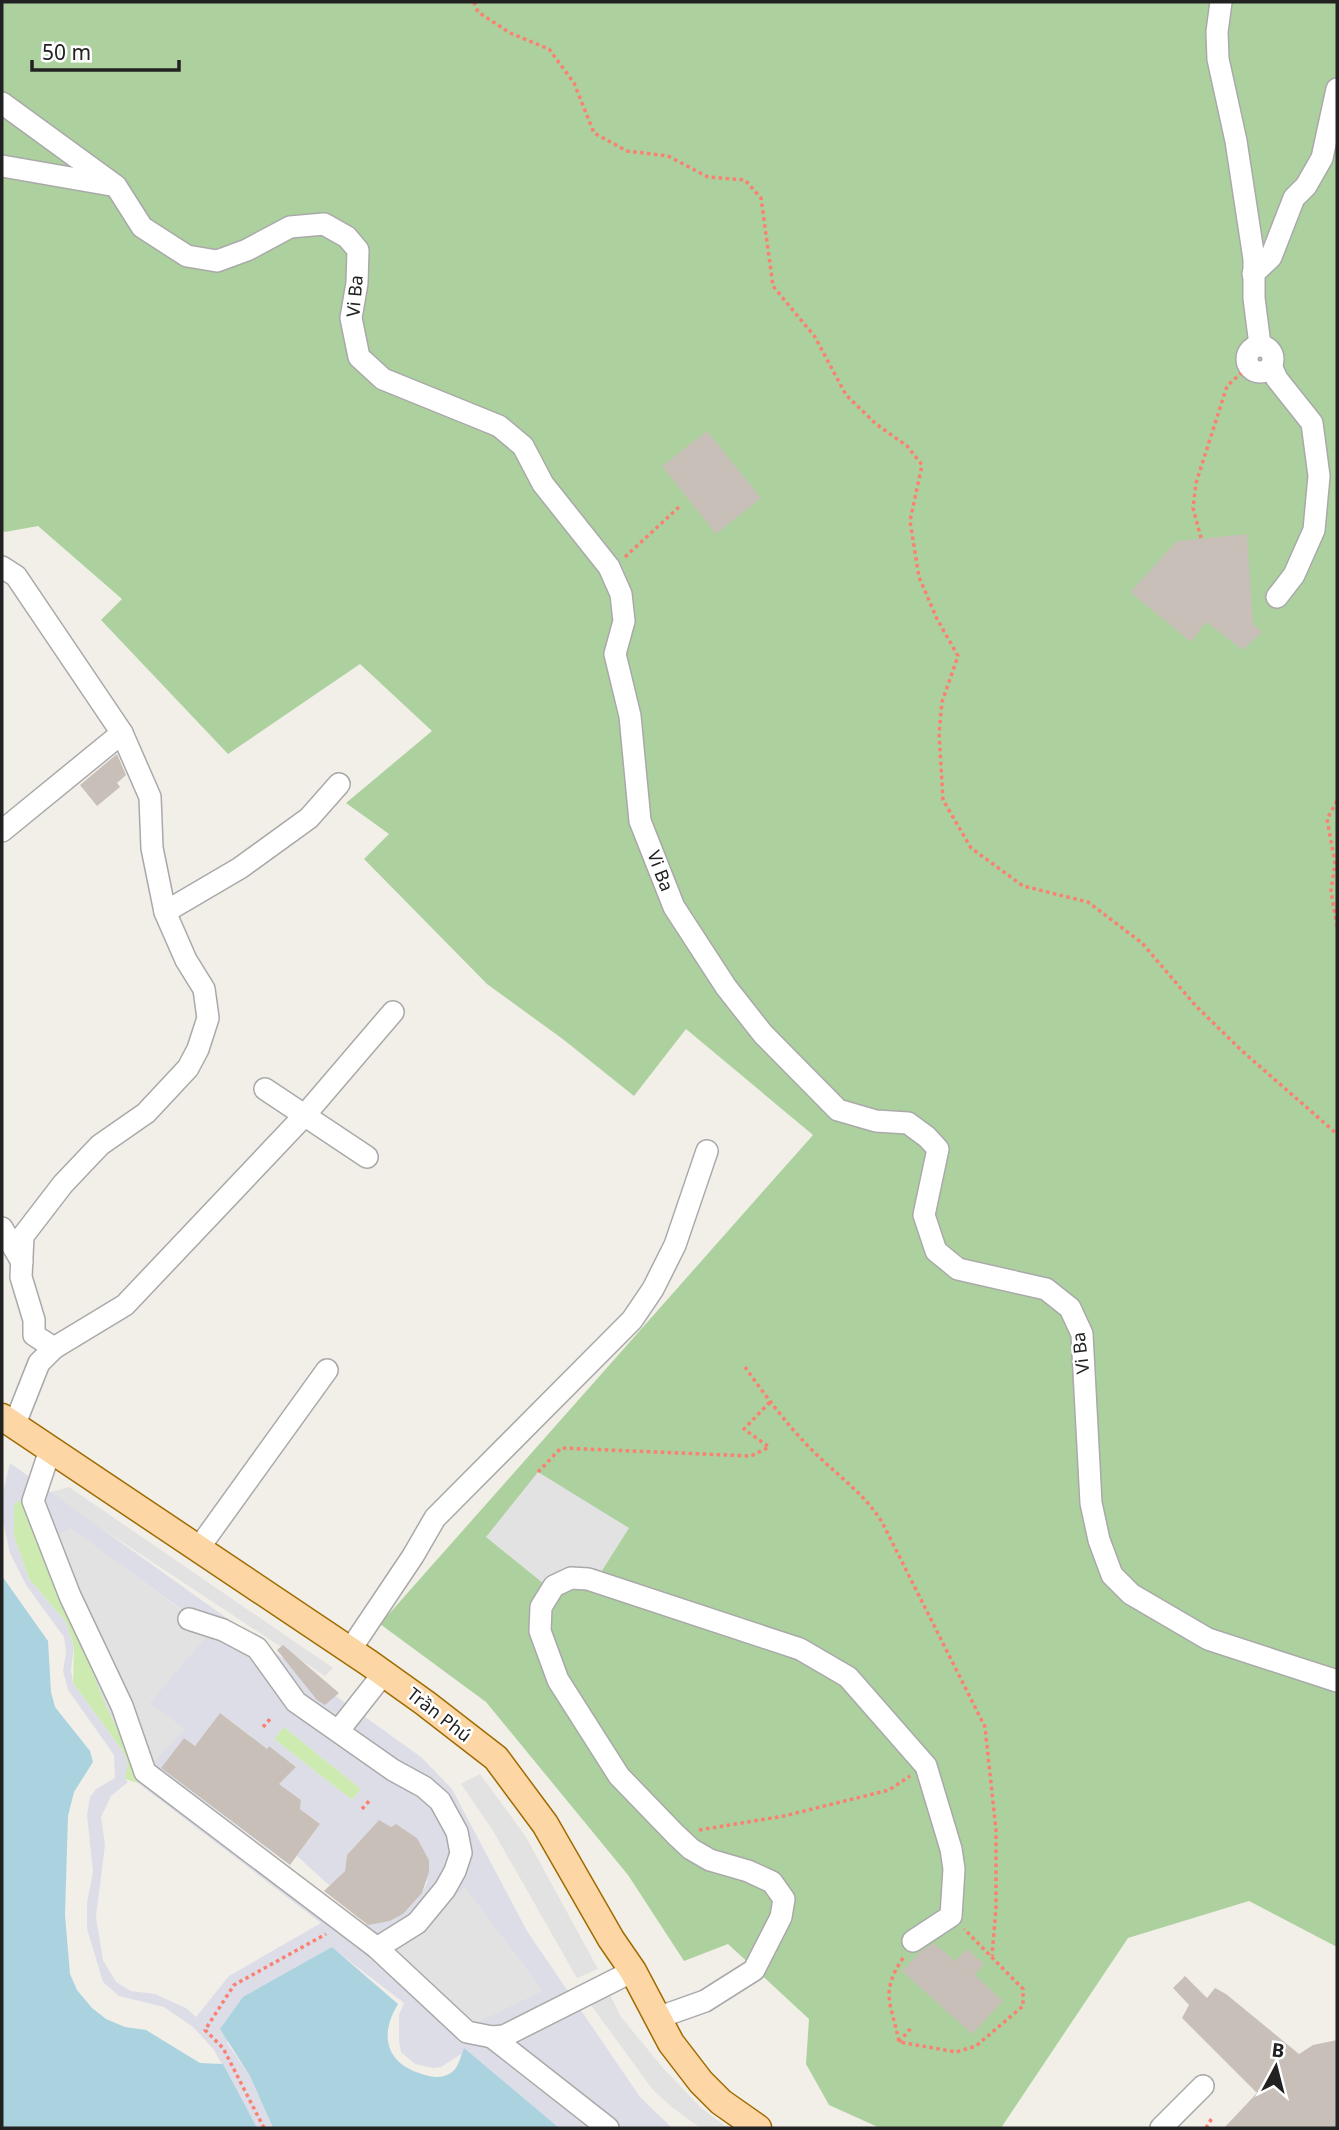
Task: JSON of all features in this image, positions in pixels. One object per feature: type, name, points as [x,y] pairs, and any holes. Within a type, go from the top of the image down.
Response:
[{"type":"main road","name":"Trần Phú","points":[[8,1421],[384,1673],[496,1758],[545,1824],[611,1939],[633,1970],[671,2043],[701,2082],[721,2102],[758,2128]]},
{"type":"street","points":[[1221,2],[1217,32],[1218,59],[1237,141],[1254,259],[1254,298],[1260,345]]},
{"type":"street","points":[[1254,274],[1270,257],[1294,198],[1306,186],[1322,158],[1337,89]]},
{"type":"street","name":"Vi Ba","points":[[2,103],[116,186],[142,227],[187,256],[217,261],[247,250],[290,227],[324,224],[347,237],[358,250],[357,283],[351,317],[359,358],[383,379],[499,426],[523,446],[543,484],[609,567],[621,594],[624,621],[615,654],[630,716],[640,821],[674,907],[726,987],[762,1034],[838,1110],[876,1121],[908,1123],[938,1149],[924,1215],[936,1251],[957,1269],[1046,1289],[1070,1308],[1082,1334],[1091,1503],[1099,1540],[1112,1574],[1130,1594],[1208,1639],[1337,1681]]},
{"type":"street","points":[[2,166],[116,186]]},
{"type":"street","points":[[1271,366],[1259,372],[1249,366],[1247,354],[1253,347],[1260,345],[1272,353],[1271,366],[1277,379],[1312,423],[1319,476],[1314,530],[1294,575],[1277,597]]},
{"type":"street","points":[[2,567],[16,576],[122,733],[150,797],[152,848],[165,912],[186,960],[204,989],[208,1017],[198,1049],[188,1068],[146,1113],[100,1145],[64,1184],[23,1236],[21,1278],[34,1320],[34,1335],[54,1348]]},
{"type":"street","points":[[2,831],[122,733]]},
{"type":"street","points":[[165,912],[240,867],[309,818],[339,784]]},
{"type":"street","points":[[8,1421],[39,1363],[54,1348],[125,1305],[304,1116],[393,1012]]},
{"type":"street","points":[[265,1089],[367,1157]]},
{"type":"street","points":[[350,1650],[435,1518],[632,1320],[653,1289],[675,1245],[707,1151]]},
{"type":"street","points":[[2,1228],[22,1262]]},
{"type":"street","points":[[198,1549],[327,1370]]},
{"type":"street","points":[[50,1450],[33,1501],[70,1596],[122,1706],[145,1772],[377,1948],[467,2032],[492,2037],[504,2036],[633,1970]]},
{"type":"street","points":[[657,2018],[705,2001],[754,1970],[781,1917],[784,1899],[772,1882],[748,1871],[710,1860],[691,1849],[619,1776],[558,1680],[540,1631],[541,1607],[554,1586],[571,1578],[588,1579],[800,1648],[848,1677],[926,1766],[951,1849],[954,1869],[951,1916],[913,1941]]},
{"type":"street","points":[[189,1619],[223,1630],[257,1648],[296,1702],[393,1770],[425,1787],[440,1801],[457,1832],[461,1853],[455,1871],[445,1889],[417,1923],[377,1948]]},
{"type":"street","points":[[339,1730],[384,1673]]},
{"type":"street","points":[[492,2037],[608,2128]]},
{"type":"street","points":[[1161,2128],[1203,2086]]},
{"type":"path","points":[[474,2],[478,12],[510,33],[549,49],[574,83],[594,133],[627,151],[668,156],[708,177],[745,180],[761,198],[774,286],[814,337],[846,395],[876,424],[907,446],[922,465],[910,521],[919,577],[937,619],[958,656],[942,702],[940,723],[943,800],[971,848],[1023,886],[1088,902],[1142,943],[1195,1005],[1241,1050],[1337,1134]]},
{"type":"path","points":[[1201,538],[1194,508],[1198,473],[1227,386],[1249,366]]},
{"type":"path","points":[[625,557],[680,506]]},
{"type":"path","points":[[1337,801],[1327,820],[1335,863],[1331,891],[1337,927]]},
{"type":"path","points":[[745,1367],[782,1418],[817,1455],[869,1501],[985,1727],[996,1830],[996,1909],[992,1956]]},
{"type":"path","points":[[538,1472],[561,1448],[751,1456],[769,1447],[744,1429],[770,1402]]},
{"type":"path","points":[[262,1727],[270,1719]]},
{"type":"path","points":[[676,1835],[784,1815],[889,1790],[926,1766]]},
{"type":"path","points":[[362,1809],[370,1800]]},
{"type":"path","points":[[900,2042],[956,2052],[976,2046],[1023,2006],[1023,1989],[951,1916]]},
{"type":"path","points":[[264,2128],[223,2048],[205,2030],[234,1985],[345,1924]]},
{"type":"path","points":[[900,2042],[889,2005],[891,1976],[913,1941]]},
{"type":"path","points":[[900,2042],[912,2027]]},
{"type":"path","points":[[1206,2128],[1212,2118]]},
{"type":"green space","points":[[2,2],[1337,2],[1337,1947],[1249,1901],[1128,1938],[1001,2128],[880,2128],[829,2105],[806,2064],[809,2019],[728,1944],[684,1961],[628,1875],[486,1702],[380,1624],[813,1135],[686,1029],[634,1096],[564,1040],[487,984],[364,859],[389,834],[346,803],[432,731],[360,664],[228,754],[101,620],[122,599],[38,526],[5,532],[2,530]]},
{"type":"green space","points":[[23,1497],[105,1703],[136,1769],[140,1782],[138,1783],[125,1779],[122,1750],[73,1683],[74,1646],[66,1622],[29,1579],[14,1536],[14,1505]]},
{"type":"green space","points":[[284,1727],[361,1789],[352,1800],[274,1739]]},
{"type":"shaded area","points":[[10,1463],[421,1757],[452,1789],[527,1931],[640,2097],[672,2128],[539,2128],[461,2054],[441,2067],[415,2064],[401,2052],[399,2041],[399,2015],[404,2003],[331,1947],[227,2043],[250,2076],[273,2128],[257,2128],[214,2050],[193,2027],[164,2007],[119,1996],[103,1982],[87,1929],[87,1902],[93,1872],[87,1815],[90,1797],[96,1789],[115,1778],[114,1755],[68,1690],[63,1671],[66,1652],[64,1637],[26,1585],[10,1553],[2,1518],[2,1496]],"holes":[[[23,1498],[105,1703],[136,1769],[140,1782],[138,1783],[321,1923],[229,1976],[196,2017],[186,2008],[155,1994],[131,1991],[116,1982],[103,1960],[96,1917],[105,1845],[101,1817],[111,1796],[128,1782],[125,1779],[128,1762],[73,1683],[71,1670],[74,1646],[66,1622],[29,1579],[14,1536],[14,1505]],[[71,1528],[211,1631],[150,1703],[185,1729],[155,1761],[81,1602],[57,1536]],[[220,1713],[252,1737],[240,1753],[253,1765],[269,1746],[296,1767],[279,1784],[301,1800],[300,1809],[320,1824],[297,1856],[330,1886],[345,1871],[347,1855],[379,1820],[391,1827],[396,1824],[417,1838],[429,1860],[427,1883],[422,1893],[403,1914],[390,1921],[360,1925],[289,1866],[161,1768],[184,1738],[195,1746]],[[284,1727],[361,1789],[352,1800],[274,1739]],[[465,1887],[543,1991],[467,2027],[387,1956]]]},
{"type":"shaded area","points":[[538,1472],[629,1528],[598,1577],[549,1588],[486,1537]]},
{"type":"shaded area","points":[[69,1487],[333,1668],[325,1676],[48,1493]]},
{"type":"shaded area","points":[[71,1527],[211,1632],[151,1703],[186,1729],[155,1762],[81,1602],[56,1536]]},
{"type":"shaded area","points":[[480,1774],[526,1837],[598,1969],[577,1978],[492,1829],[461,1784]]},
{"type":"shaded area","points":[[465,1886],[544,1992],[467,2027],[387,1957]]},
{"type":"shaded area","points":[[609,1993],[621,2017],[663,2068],[700,2107],[728,2128],[703,2128],[696,2125],[653,2090],[591,2005]]},
{"type":"water","points":[[2,1576],[48,1641],[51,1692],[55,1707],[90,1751],[93,1762],[74,1792],[68,1816],[65,1915],[70,1974],[77,1990],[92,2008],[106,2019],[125,2027],[146,2030],[200,2063],[223,2064],[257,2128],[2,2128]]},
{"type":"water","points":[[332,1947],[398,2004],[388,2028],[388,2038],[394,2057],[402,2064],[425,2075],[443,2076],[456,2068],[464,2048],[559,2128],[273,2128],[250,2076],[220,2029],[243,1997]]},
{"type":"building","points":[[707,431],[761,498],[716,534],[662,466]]},
{"type":"building","points":[[1247,534],[1253,624],[1262,632],[1243,650],[1206,622],[1191,642],[1130,592],[1177,541]]},
{"type":"building","points":[[117,754],[126,775],[117,783],[120,787],[97,806],[80,785]]},
{"type":"building","points":[[283,1645],[339,1693],[325,1705],[317,1700],[277,1650]]},
{"type":"building","points":[[220,1713],[267,1749],[269,1746],[296,1767],[279,1784],[301,1800],[300,1809],[320,1824],[290,1865],[161,1768],[184,1738],[195,1746]]},
{"type":"building","points":[[379,1820],[391,1827],[396,1824],[417,1838],[429,1860],[429,1872],[422,1893],[403,1914],[390,1921],[368,1925],[324,1891],[345,1871],[347,1855]]},
{"type":"building","points":[[934,1943],[955,1961],[967,1949],[984,1964],[975,1975],[1003,2001],[972,2034],[902,1971],[920,1952]]},
{"type":"building","points":[[1185,1976],[1207,1998],[1215,1988],[1226,1994],[1299,2054],[1313,2045],[1337,2040],[1337,2128],[1224,2128],[1257,2093],[1182,2018],[1189,2005],[1173,1988]]}]
